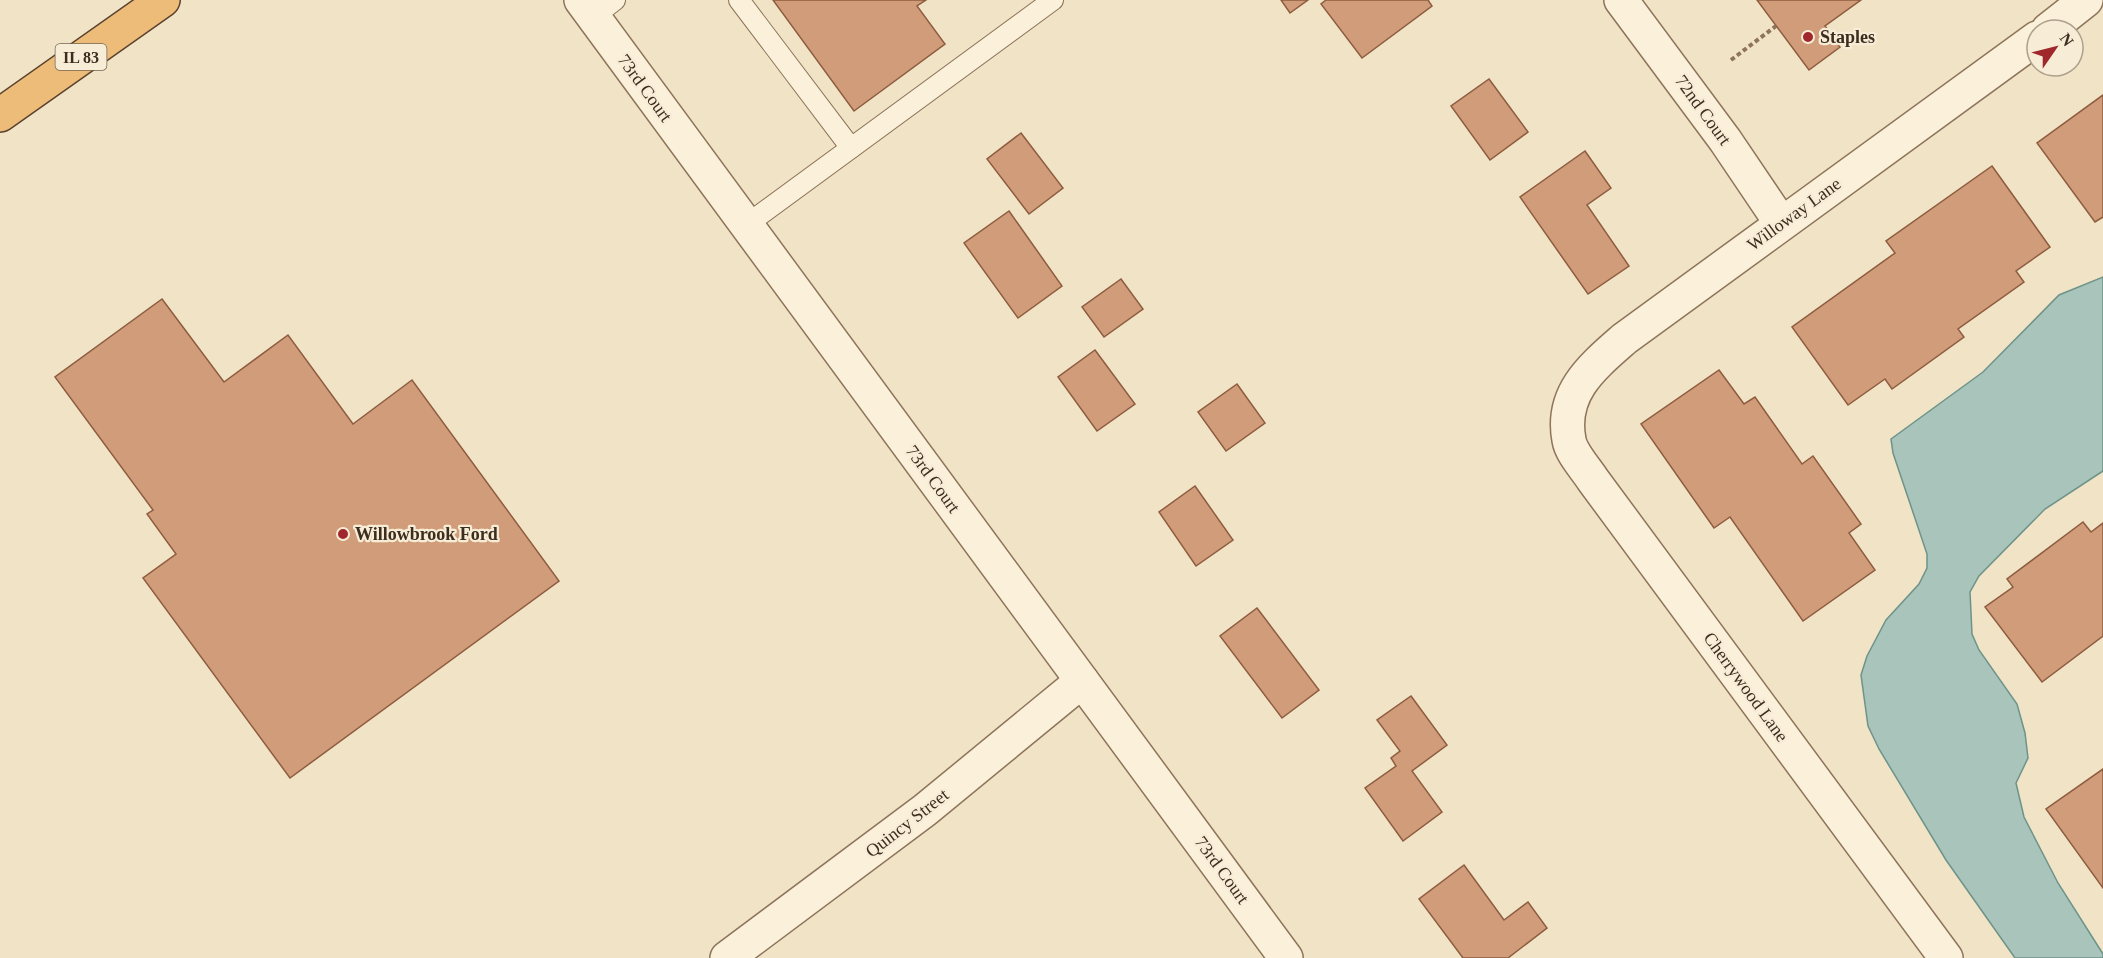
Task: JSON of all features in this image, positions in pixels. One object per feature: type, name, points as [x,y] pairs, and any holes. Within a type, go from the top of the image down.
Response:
[{"type":"highway","name":"IL 83","points":[[0,115],[163,0]]},
{"type":"street","name":"72nd Court","points":[[1621,0],[1725,140],[1781,223]]},
{"type":"street","points":[[2063,18],[2086,0]]},
{"type":"street","name":"73rd Court","points":[[596,6],[746,225],[1287,958]]},
{"type":"street","name":"Willoway Lane","points":[[1567,407],[1589,369],[1624,339],[2025,47]]},
{"type":"street","name":"Cherrywood Lane","points":[[1567,407],[1569,442],[1593,480],[1946,958]]},
{"type":"street","name":"Quincy Street","points":[[727,958],[925,810],[1082,681]]},
{"type":"lane","points":[[739,0],[851,148]]},
{"type":"lane","points":[[746,225],[1053,0]]},
{"type":"path","points":[[1731,60],[1776,26]]},
{"type":"water","points":[[2103,277],[2103,471],[2045,509],[1979,576],[1970,592],[1972,634],[1979,650],[2017,704],[2025,733],[2028,758],[2016,783],[2024,817],[2058,883],[2103,954],[2103,958],[2015,958],[1946,860],[1879,749],[1868,726],[1861,675],[1867,656],[1886,620],[1919,584],[1927,568],[1927,554],[1893,453],[1891,439],[1983,372],[2059,295]]},
{"type":"building","points":[[773,0],[926,0],[917,6],[945,44],[854,111]]},
{"type":"building","points":[[1281,0],[1308,0],[1290,13]]},
{"type":"building","points":[[1326,0],[1428,0],[1432,6],[1362,58],[1321,4]]},
{"type":"building","name":"Staples","points":[[1757,0],[1861,0],[1825,26],[1840,47],[1809,70]]},
{"type":"building","points":[[1489,79],[1528,132],[1490,160],[1451,106]]},
{"type":"building","points":[[2103,95],[2103,217],[2095,222],[2037,143]]},
{"type":"building","points":[[1021,133],[1063,188],[1029,214],[987,159]]},
{"type":"building","points":[[1585,151],[1611,188],[1587,205],[1629,266],[1588,294],[1520,197]]},
{"type":"building","points":[[1992,166],[2050,247],[2016,271],[2024,282],[1958,329],[1964,337],[1892,389],[1885,379],[1848,405],[1792,327],[1895,253],[1886,241]]},
{"type":"building","points":[[1009,211],[1062,286],[1018,318],[964,243]]},
{"type":"building","points":[[1121,279],[1143,309],[1104,337],[1082,307]]},
{"type":"building","name":"Willowbrook Ford","points":[[162,299],[224,382],[288,335],[353,424],[412,380],[559,581],[290,778],[143,578],[176,554],[147,514],[153,510],[55,377]]},
{"type":"building","points":[[1095,350],[1135,404],[1097,431],[1058,377]]},
{"type":"building","points":[[1719,370],[1744,404],[1755,397],[1802,464],[1813,456],[1861,524],[1849,533],[1875,570],[1803,621],[1730,517],[1714,528],[1641,424]]},
{"type":"building","points":[[1237,384],[1265,423],[1226,451],[1198,412]]},
{"type":"building","points":[[1195,486],[1233,540],[1196,566],[1159,512]]},
{"type":"building","points":[[2083,522],[2091,532],[2103,523],[2103,636],[2042,682],[1985,607],[2013,587],[2007,579]]},
{"type":"building","points":[[1257,608],[1319,690],[1282,718],[1220,636]]},
{"type":"building","points":[[1411,696],[1447,745],[1412,771],[1442,812],[1403,841],[1365,788],[1396,766],[1391,758],[1400,751],[1377,720]]},
{"type":"building","points":[[2103,769],[2103,888],[2046,809]]},
{"type":"building","points":[[1464,865],[1504,920],[1528,902],[1547,928],[1508,958],[1463,958],[1419,899]]},
{"type":"place","name":"Staples","points":[[1808,37]]},
{"type":"place","name":"Willowbrook Ford","points":[[343,534]]}]
